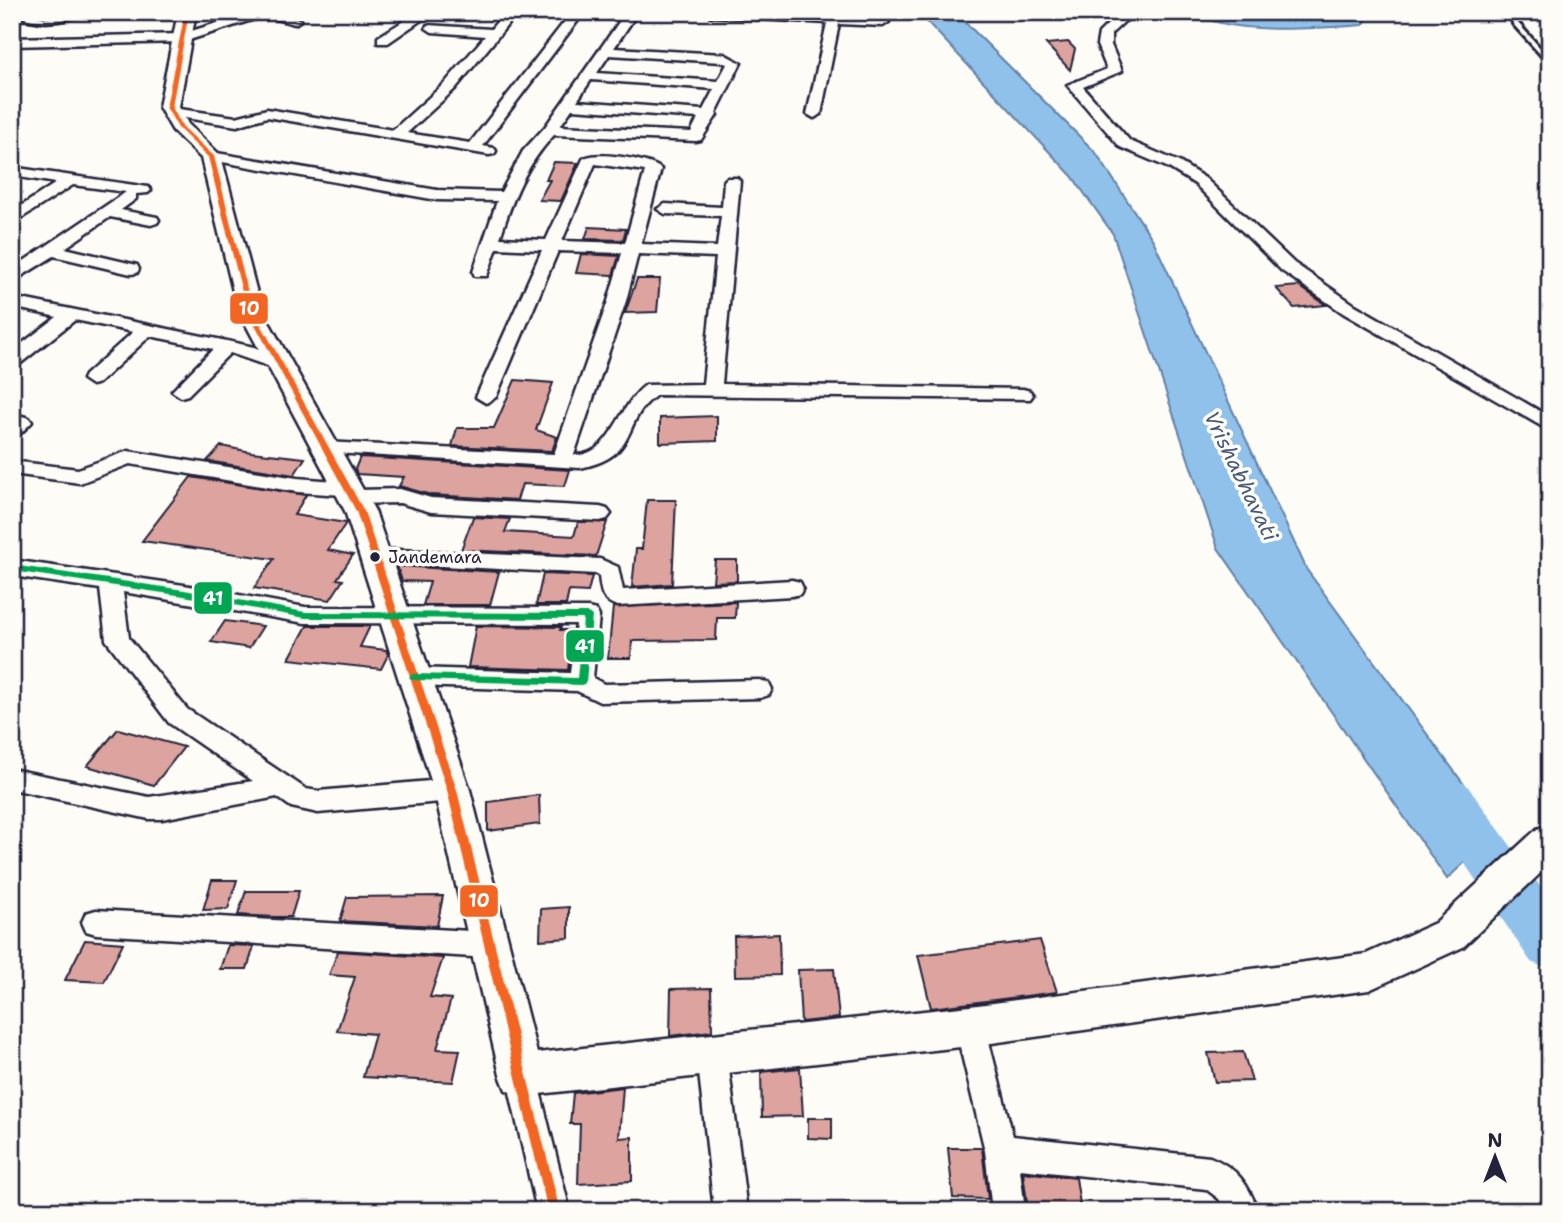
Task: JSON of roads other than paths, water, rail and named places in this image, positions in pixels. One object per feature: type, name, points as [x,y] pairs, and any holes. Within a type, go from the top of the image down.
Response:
[{"type":"street","points":[[383,40],[427,12]]},
{"type":"street","points":[[481,272],[506,197],[528,154],[550,130],[632,12]]},
{"type":"street","points":[[710,12],[883,22]]},
{"type":"street","points":[[1138,12],[1121,18],[1105,33],[1104,45],[1115,71],[1074,85],[1122,141],[1195,178],[1278,260],[1349,309],[1550,425]]},
{"type":"street","points":[[12,42],[185,25],[262,13],[295,20]]},
{"type":"street","points":[[397,135],[450,86],[494,33],[506,13]]},
{"type":"street","points":[[474,148],[576,15]]},
{"type":"street","points":[[814,114],[834,20]]},
{"type":"street","points":[[185,25],[169,107],[180,127],[211,156],[249,308],[350,493],[375,557],[452,790],[554,1211]]},
{"type":"street","points":[[432,28],[494,33]]},
{"type":"street","points":[[550,130],[691,139],[696,137],[710,115],[734,63],[729,58],[604,51]]},
{"type":"street","points":[[585,76],[723,85]]},
{"type":"street","points":[[568,104],[710,115]]},
{"type":"street","points":[[172,112],[237,122],[267,113],[489,151]]},
{"type":"street","points":[[211,156],[437,195],[506,197]]},
{"type":"street","points":[[486,397],[590,159],[639,164],[653,169],[633,247],[562,461]]},
{"type":"street","points":[[12,276],[136,193],[18,173]]},
{"type":"street","points":[[12,219],[70,180]]},
{"type":"street","points":[[712,390],[732,181]]},
{"type":"street","points":[[665,209],[729,212]]},
{"type":"street","points":[[107,212],[151,220]]},
{"type":"street","points":[[491,243],[725,252]]},
{"type":"street","points":[[50,250],[131,269]]},
{"type":"street","points":[[12,302],[248,351],[279,364]]},
{"type":"street","points":[[14,359],[72,314]]},
{"type":"street","points":[[92,379],[146,330]]},
{"type":"street","points":[[181,391],[226,346]]},
{"type":"street","points":[[325,448],[588,462],[600,459],[610,450],[646,392],[660,389],[1023,395]]},
{"type":"street","points":[[12,467],[80,477],[128,457],[350,493],[400,496],[431,505],[600,514]]},
{"type":"street","points":[[375,557],[600,567],[610,572],[612,594],[618,598],[792,588]]},
{"type":"street","points":[[12,568],[184,593],[292,614],[586,615],[588,619],[581,682]]},
{"type":"street","points":[[110,582],[118,640],[178,716],[300,799],[318,802],[452,790]]},
{"type":"street","points":[[414,677],[581,682],[600,693],[760,689]]},
{"type":"street","points":[[12,779],[149,808],[162,808],[281,786]]},
{"type":"street","points":[[522,1075],[970,1026],[1369,972],[1449,935],[1550,840]]},
{"type":"street","points":[[96,922],[489,945]]},
{"type":"street","points":[[970,1026],[1001,1151],[1009,1211]]},
{"type":"street","points":[[712,1054],[731,1211]]},
{"type":"street","points":[[1001,1151],[1210,1173],[1223,1180],[1234,1191],[1242,1211]]},
{"type":"lane","points":[[14,12],[55,21],[67,20],[82,12]]},
{"type":"lane","points":[[1513,12],[1515,23],[1550,63]]},
{"type":"water","points":[[918,12],[955,12],[1096,153],[1153,240],[1307,570],[1498,831],[1447,879],[1218,548],[1113,234],[1072,176]]},
{"type":"water","points":[[1191,12],[1244,12],[1281,17],[1312,12],[1372,12],[1363,25],[1275,29],[1228,25]]},
{"type":"waterway","name":"Vrishabhavati","points":[[1448,798],[1550,945]]},
{"type":"place","name":"Jandemara","points":[[375,557]]}]
